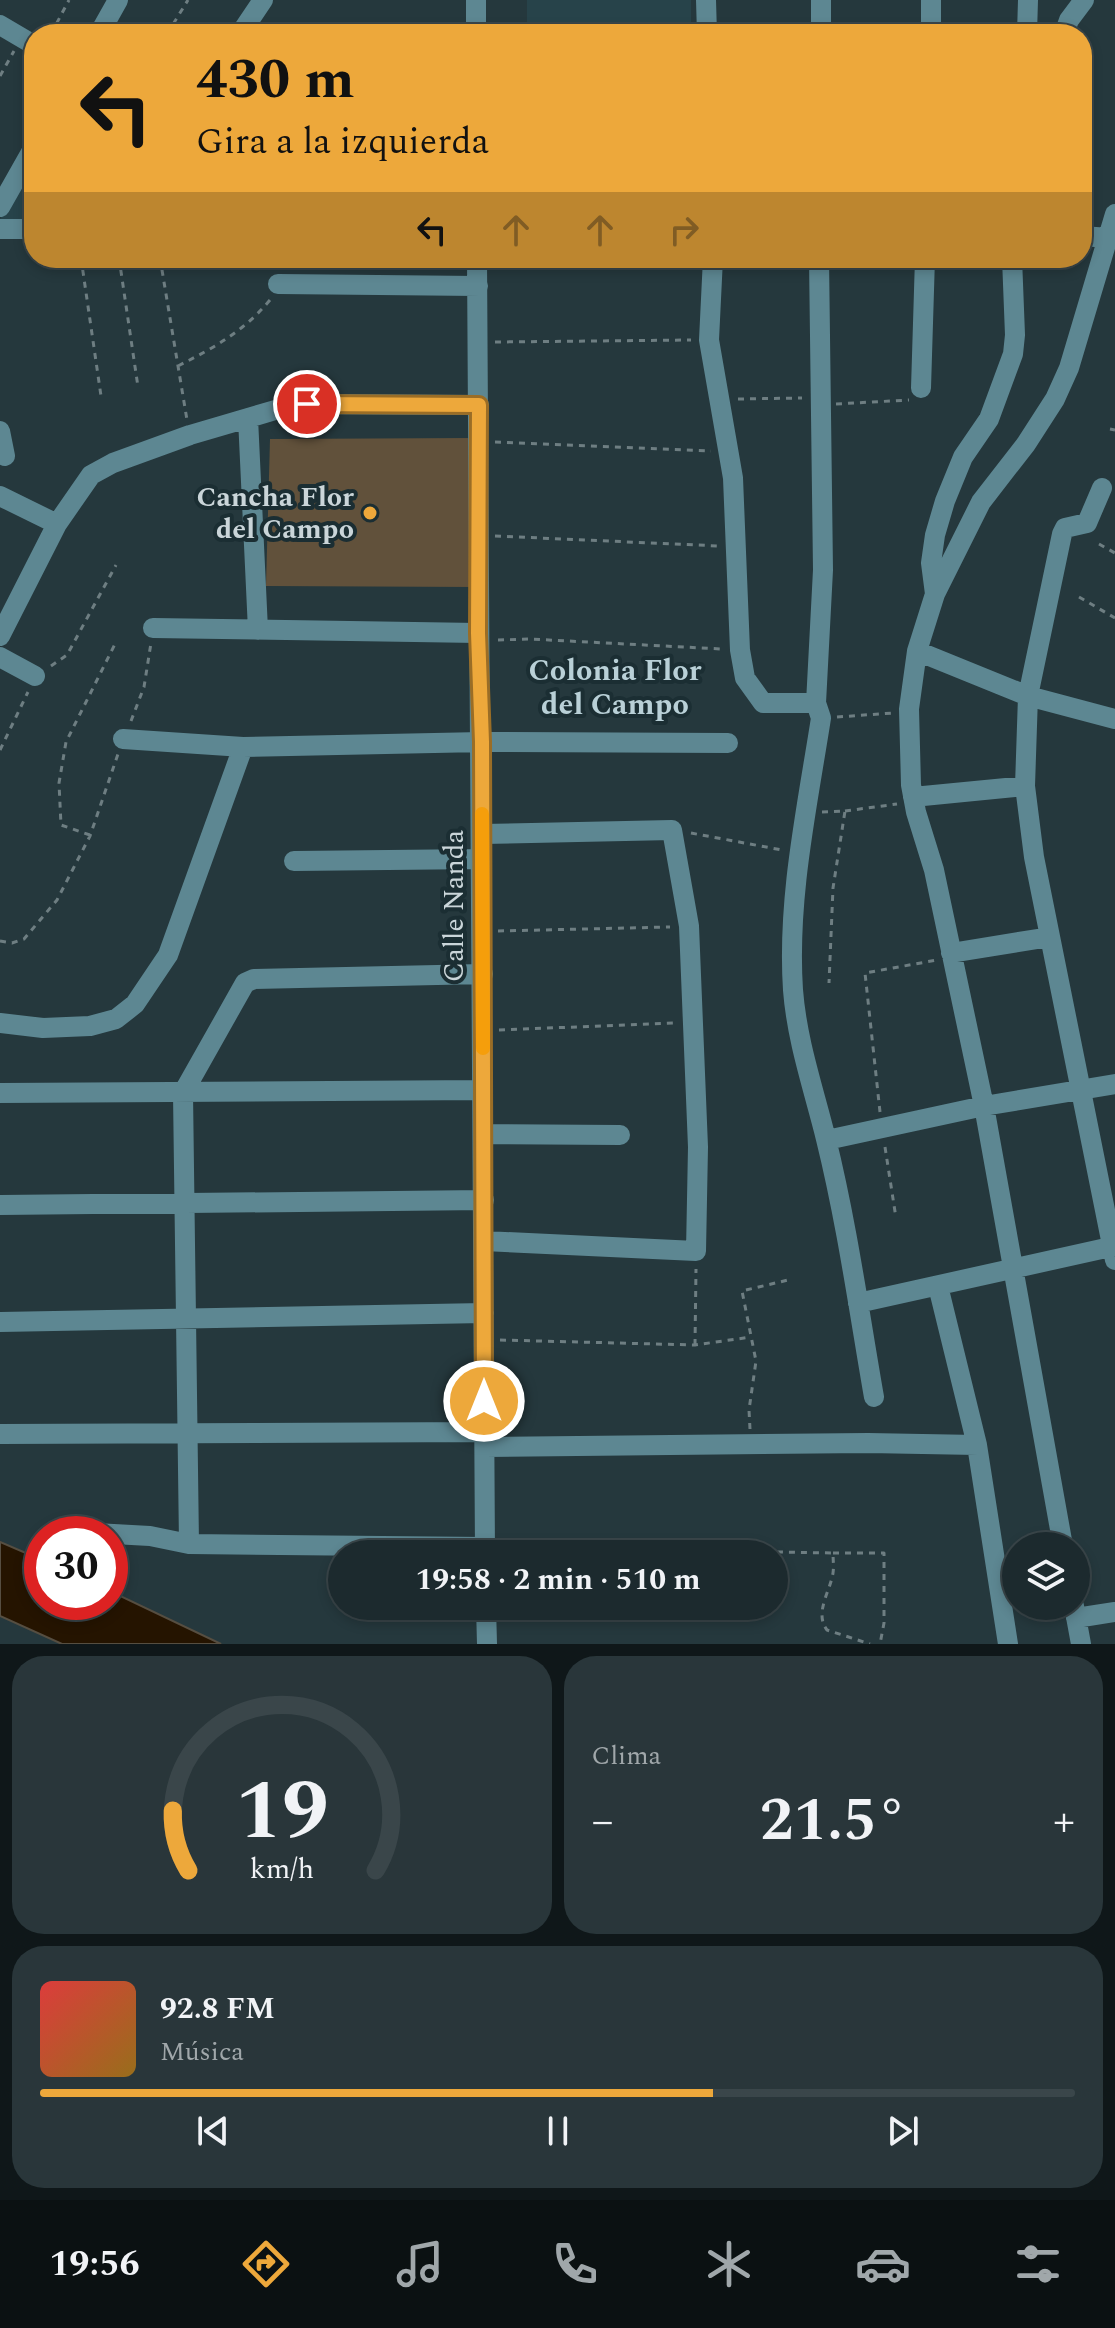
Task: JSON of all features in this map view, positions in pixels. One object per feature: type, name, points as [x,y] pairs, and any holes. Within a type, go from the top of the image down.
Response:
[{"type":"street","points":[[105,24],[118,0]]},
{"type":"street","points":[[247,24],[263,0]]},
{"type":"street","points":[[476,0],[476,24]]},
{"type":"street","points":[[706,0],[707,24]]},
{"type":"street","points":[[821,0],[821,24]]},
{"type":"street","points":[[931,0],[931,24]]},
{"type":"street","points":[[1027,24],[1028,0]]},
{"type":"street","points":[[1068,24],[1084,0]]},
{"type":"street","points":[[0,25],[24,39]]},
{"type":"street","points":[[0,207],[24,165]]},
{"type":"street","points":[[1060,1532],[984,1106],[934,870],[913,799],[909,712],[917,651],[935,594],[981,502],[1026,444],[1055,399],[1069,368],[1115,214]]},
{"type":"street","points":[[0,229],[24,229]]},
{"type":"street","points":[[1092,237],[1109,238]]},
{"type":"street","name":"Calle Nanda","points":[[477,268],[485,1540]]},
{"type":"street","points":[[713,268],[709,340],[730,452],[740,650],[745,678],[763,703],[819,711]]},
{"type":"street","points":[[819,268],[823,570],[819,711],[798,852],[793,991],[803,1058],[827,1140],[874,1397]]},
{"type":"street","points":[[921,388],[925,268]]},
{"type":"street","points":[[935,594],[931,563],[945,501],[963,457],[989,419],[1013,354],[1012,268]]},
{"type":"street","points":[[278,284],[478,286]]},
{"type":"street","points":[[0,636],[57,524],[91,475],[113,463],[190,435],[282,408],[307,404],[479,405]]},
{"type":"street","points":[[248,418],[258,630]]},
{"type":"street","points":[[0,431],[5,456]]},
{"type":"street","points":[[858,1303],[1012,1268],[1114,1251],[1034,857],[1025,786],[1028,696],[1062,534],[1065,528],[1087,523],[1102,488]]},
{"type":"street","points":[[0,496],[57,524]]},
{"type":"street","points":[[153,628],[478,636]]},
{"type":"street","points":[[917,651],[1028,696],[1115,719]]},
{"type":"street","points":[[0,657],[35,676]]},
{"type":"street","points":[[123,739],[243,747],[482,742],[728,743]]},
{"type":"street","points":[[1,1027],[90,1026],[116,1019],[135,1004],[168,955],[243,747]]},
{"type":"street","points":[[913,799],[1025,786]]},
{"type":"street","points":[[482,834],[672,830],[689,926],[698,1147],[696,1251],[484,1241]]},
{"type":"street","points":[[294,861],[482,859]]},
{"type":"street","points":[[952,955],[1050,937]]},
{"type":"street","points":[[189,1544],[183,1093],[245,983],[254,979],[483,974]]},
{"type":"street","points":[[827,1140],[984,1106],[1115,1084]]},
{"type":"street","points":[[0,1093],[483,1090]]},
{"type":"street","points":[[483,1134],[620,1135]]},
{"type":"street","points":[[0,1205],[484,1200]]},
{"type":"street","points":[[938,1286],[977,1445],[1008,1644]]},
{"type":"street","points":[[0,1322],[484,1313]]},
{"type":"street","points":[[0,1434],[187,1432],[751,1445],[977,1445]]},
{"type":"street","points":[[128,1534],[189,1544],[328,1547]]},
{"type":"street","points":[[1090,1612],[1115,1612]]},
{"type":"street","points":[[486,1620],[487,1644]]},
{"type":"street","points":[[1076,1620],[1081,1644]]},
{"type":"path","points":[[56,24],[69,0]]},
{"type":"path","points":[[173,24],[188,0]]},
{"type":"path","points":[[0,76],[24,46]]},
{"type":"path","points":[[82,268],[101,396]]},
{"type":"path","points":[[120,268],[138,387]]},
{"type":"path","points":[[162,268],[190,435]]},
{"type":"path","points":[[178,366],[224,342],[257,315],[274,295],[278,284]]},
{"type":"path","points":[[479,342],[709,340]]},
{"type":"path","points":[[718,399],[819,402],[915,400],[921,388]]},
{"type":"path","points":[[479,441],[730,452]]},
{"type":"path","points":[[479,535],[736,547]]},
{"type":"path","points":[[1099,544],[1115,553]]},
{"type":"path","points":[[0,750],[35,676],[67,655],[116,565]]},
{"type":"path","points":[[1079,597],[1115,618]]},
{"type":"path","points":[[0,941],[12,943],[24,939],[35,929],[57,900],[90,836],[144,687],[153,628]]},
{"type":"path","points":[[478,636],[740,650]]},
{"type":"path","points":[[90,836],[61,825],[59,783],[66,742],[115,644]]},
{"type":"path","points":[[819,711],[909,712]]},
{"type":"path","points":[[806,813],[845,811],[913,799]]},
{"type":"path","points":[[829,983],[833,888],[845,811]]},
{"type":"path","points":[[672,830],[798,852]]},
{"type":"path","points":[[482,931],[689,926]]},
{"type":"path","points":[[896,1218],[882,1128],[865,973],[952,955]]},
{"type":"path","points":[[483,1031],[694,1023]]},
{"type":"path","points":[[695,1345],[696,1251]]},
{"type":"path","points":[[751,1445],[749,1410],[755,1386],[756,1361],[742,1291],[788,1280]]},
{"type":"path","points":[[484,1340],[695,1345],[751,1337]]},
{"type":"path","points":[[788,1553],[884,1553],[884,1623],[880,1644]]},
{"type":"path","points":[[833,1553],[833,1575],[820,1616],[823,1625],[827,1630],[870,1644]]},
{"type":"shaded area","points":[[527,0],[691,0],[691,24],[527,24]]},
{"type":"shaded area","points":[[24,177],[24,222],[0,219]]},
{"type":"shaded area","name":"Cancha Flor del Campo","points":[[471,438],[474,587],[266,586],[270,439]]},
{"type":"shaded area","points":[[0,1542],[24,1552],[24,1620],[128,1620],[128,1600],[221,1644],[62,1644],[0,1616]]},
{"type":"slow traffic","points":[[482,814],[483,1048]]},
{"type":"place","name":"Cancha Flor del Campo","points":[[370,513]]},
{"type":"district","name":"Colonia Flor del Campo","points":[[615,688]]},
{"type":"route","points":[[307,404],[479,405],[484,1401]]}]
